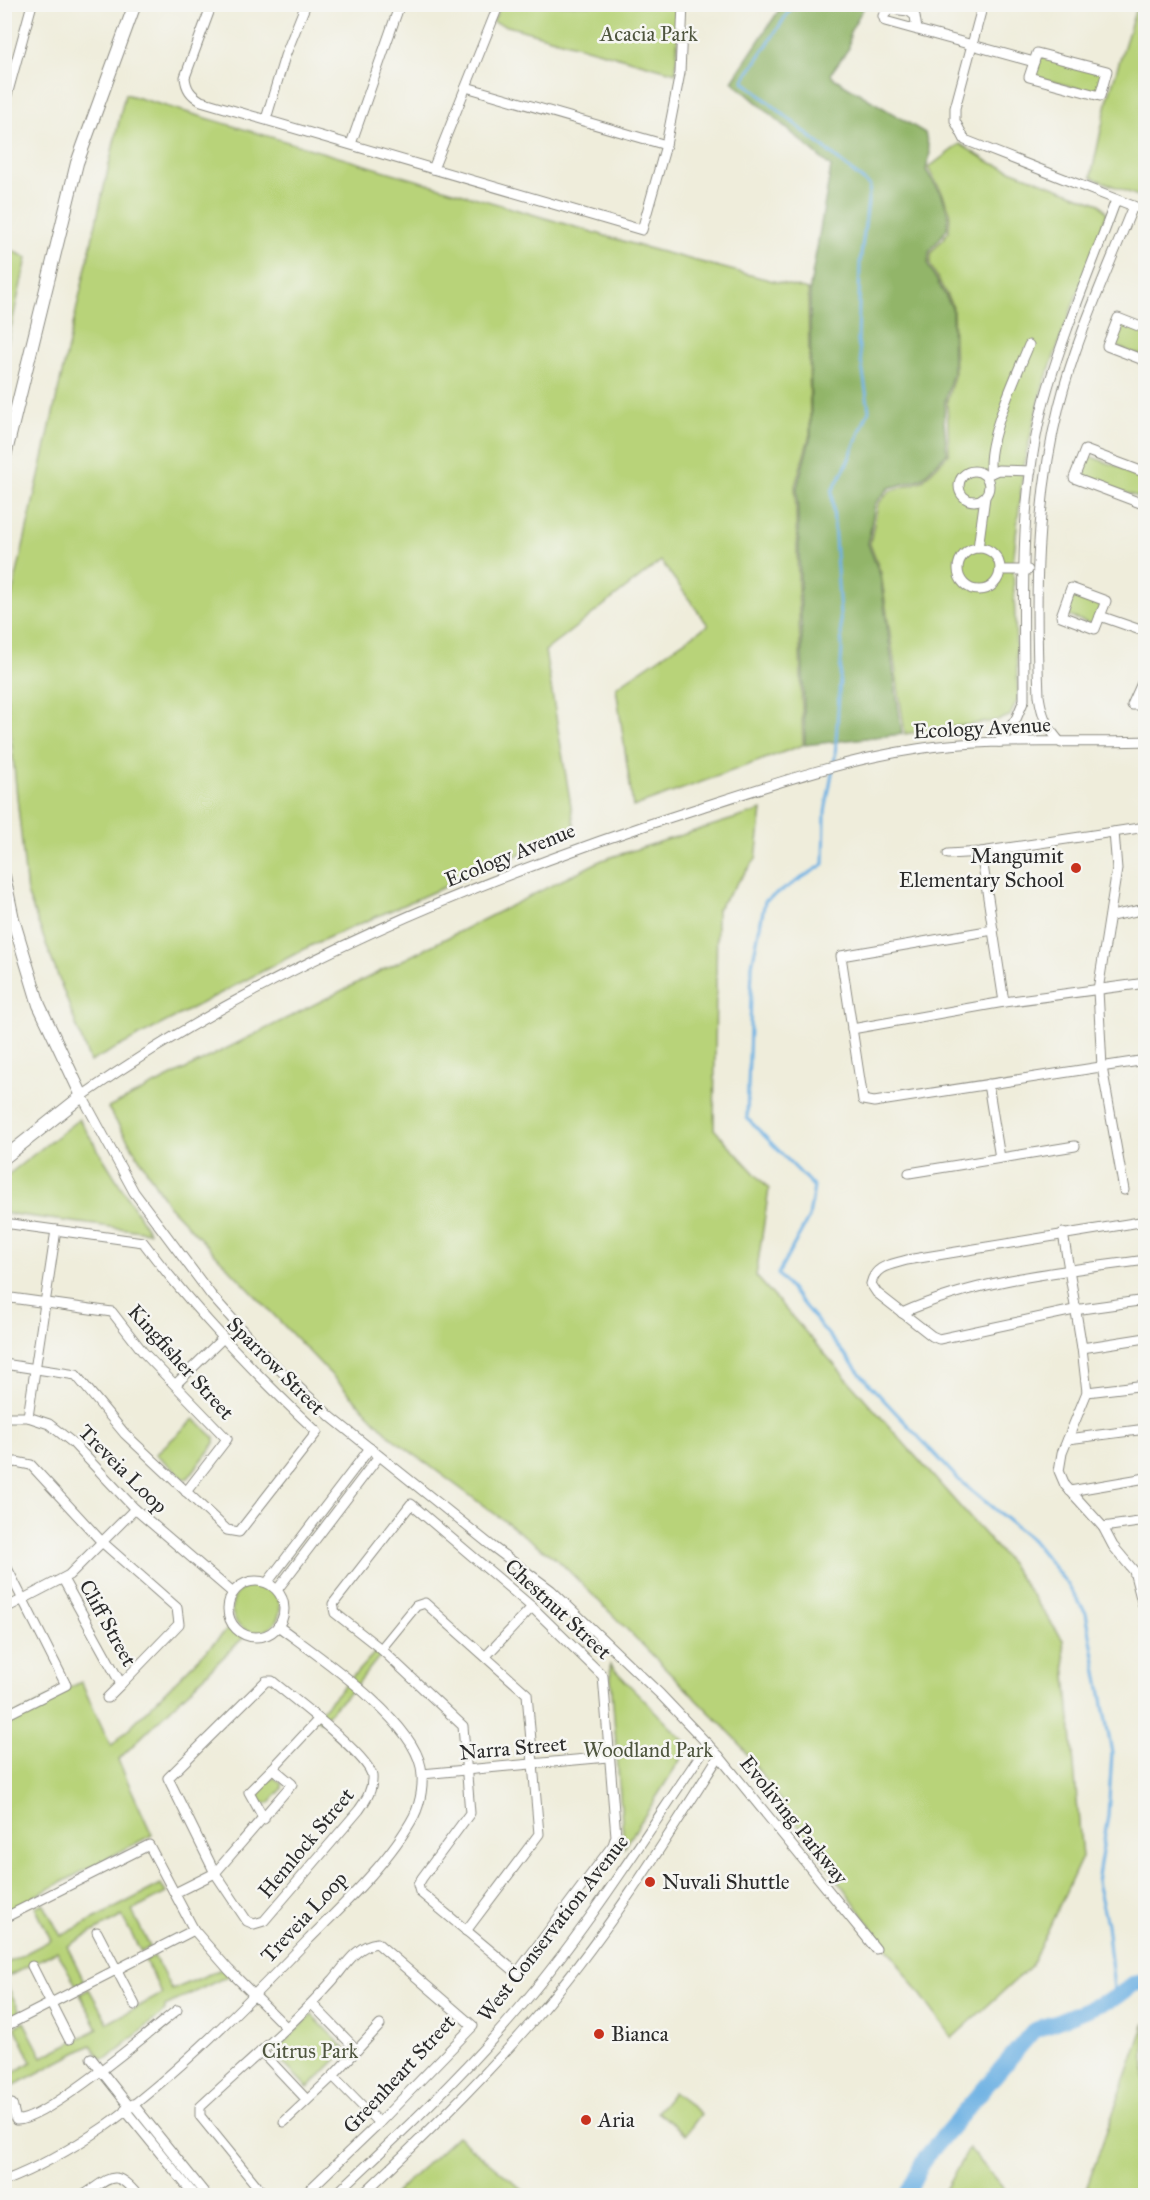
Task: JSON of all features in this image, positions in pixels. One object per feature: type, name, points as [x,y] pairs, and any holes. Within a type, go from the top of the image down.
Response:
[{"type":"street","points":[[4,106],[32,4]]},
{"type":"street","points":[[4,460],[77,163],[135,4]]},
{"type":"street","points":[[212,4],[185,77],[186,86],[193,96],[642,230],[666,145],[680,73],[683,4]]},
{"type":"street","points":[[266,119],[285,56],[306,4]]},
{"type":"street","points":[[351,144],[400,4]]},
{"type":"street","points":[[434,168],[499,4]]},
{"type":"street","points":[[984,4],[955,108],[955,122],[965,140],[1146,211]]},
{"type":"street","points":[[917,30],[1034,62]]},
{"type":"street","points":[[1037,52],[1107,71],[1100,96],[1029,77],[1034,62],[1037,52]]},
{"type":"street","points":[[466,87],[666,145]]},
{"type":"street","points":[[999,742],[1016,719],[1024,700],[1022,569],[1031,471],[1044,402],[1116,200]]},
{"type":"street","points":[[1061,743],[1049,730],[1041,715],[1036,630],[1036,571],[1042,502],[1059,405],[1075,354],[1133,206]]},
{"type":"street","points":[[1146,329],[1118,318],[1107,346],[1146,361]]},
{"type":"street","points":[[978,548],[985,497],[990,488],[989,464],[997,430],[1029,345]]},
{"type":"street","points":[[1146,473],[1085,450],[1074,478],[1143,504],[1146,497]]},
{"type":"street","points":[[985,497],[972,501],[963,497],[959,489],[961,479],[968,472],[978,471],[988,474],[1014,469],[1031,471]]},
{"type":"street","points":[[978,548],[994,554],[1000,570],[995,582],[985,589],[972,589],[961,581],[958,562],[966,552],[978,548]]},
{"type":"street","points":[[1000,570],[1036,571]]},
{"type":"street","points":[[1071,588],[1106,601],[1100,616],[1095,629],[1060,616],[1071,588]]},
{"type":"street","points":[[1100,616],[1146,632]]},
{"type":"street","points":[[1023,630],[1036,630]]},
{"type":"street","points":[[1024,672],[1038,670]]},
{"type":"street","points":[[1146,674],[1132,705],[1146,705]]},
{"type":"street","name":"Ecology Avenue","points":[[4,1158],[82,1096],[131,1062],[181,1032],[345,946],[617,834],[812,772],[918,749],[999,742],[1087,744],[1146,741]]},
{"type":"street","points":[[948,854],[981,852],[1146,827]]},
{"type":"street","points":[[1114,832],[1117,869],[1098,990],[1102,1067],[1124,1190]]},
{"type":"street","points":[[981,852],[1004,1002]]},
{"type":"street","points":[[4,876],[13,919],[39,1005],[82,1096]]},
{"type":"street","points":[[1111,916],[1146,909]]},
{"type":"street","points":[[993,930],[841,956],[863,1100],[874,1102],[1146,1060]]},
{"type":"street","points":[[852,1029],[1004,1002],[1146,983]]},
{"type":"street","points":[[988,1084],[1000,1158]]},
{"type":"street","name":"Evoliving Parkway","points":[[82,1096],[134,1192],[211,1295],[267,1358],[331,1417],[493,1548],[551,1590],[660,1694],[719,1756],[876,1949]]},
{"type":"street","points":[[909,1173],[1075,1146]]},
{"type":"street","points":[[1146,1221],[907,1260],[879,1268],[873,1274],[872,1284],[877,1293],[939,1339],[1074,1310],[1146,1300]]},
{"type":"street","name":"Sparrow Street","points":[[4,1222],[143,1242],[181,1293],[222,1339],[317,1432],[239,1532],[227,1530],[125,1434],[76,1375],[4,1365]]},
{"type":"street","points":[[28,1417],[56,1230]]},
{"type":"street","points":[[1063,1233],[1087,1392],[1062,1453],[1059,1471],[1065,1485],[1103,1527],[1113,1546],[1134,1571],[1145,1613]]},
{"type":"street","points":[[902,1313],[940,1296],[1068,1270],[1146,1260]]},
{"type":"street","name":"Kingfisher Street","points":[[4,1297],[112,1312],[143,1352],[227,1439],[186,1492]]},
{"type":"street","points":[[1082,1348],[1146,1338]]},
{"type":"street","points":[[175,1385],[222,1339]]},
{"type":"street","points":[[1087,1392],[1146,1385]]},
{"type":"street","name":"Treveia Loop","points":[[4,1417],[28,1417],[49,1424],[73,1443],[135,1509],[232,1593]]},
{"type":"street","points":[[1068,1440],[1146,1429]]},
{"type":"street","points":[[267,1583],[370,1448]]},
{"type":"street","points":[[277,1590],[380,1456]]},
{"type":"street","points":[[4,1464],[16,1461],[31,1465],[102,1542]]},
{"type":"street","points":[[1070,1491],[1146,1478]]},
{"type":"street","name":"Chestnut Street","points":[[411,1504],[532,1606],[603,1676],[615,1836],[613,1845],[517,1973],[420,1892],[418,1885],[470,1813],[463,1726],[381,1649],[334,1612],[333,1605],[411,1504]]},
{"type":"street","points":[[4,1609],[63,1579],[135,1509]]},
{"type":"street","points":[[1103,1527],[1146,1521]]},
{"type":"street","points":[[310,1526],[321,1533]]},
{"type":"street","name":"Cliff Street","points":[[102,1542],[177,1608],[180,1617],[179,1624],[107,1698]]},
{"type":"street","points":[[4,1562],[66,1685],[4,1716]]},
{"type":"street","points":[[1134,1571],[1146,1569]]},
{"type":"street","name":"Cliff Street","points":[[63,1579],[121,1684]]},
{"type":"street","points":[[248,1582],[267,1583],[277,1590],[284,1608],[278,1626],[263,1636],[246,1635],[238,1631],[227,1609],[232,1593],[248,1582]]},
{"type":"street","points":[[381,1649],[416,1606],[425,1603],[487,1655],[527,1694],[539,1834],[466,1931]]},
{"type":"street","points":[[487,1655],[532,1606]]},
{"type":"street","name":"Treveia Loop","points":[[4,2181],[56,2157],[105,2126],[254,1995],[341,1907],[401,1837],[415,1814],[422,1787],[422,1774],[412,1744],[395,1721],[326,1662],[278,1626]]},
{"type":"street","name":"Hemlock Street","points":[[266,1681],[272,1682],[363,1757],[372,1775],[370,1793],[359,1810],[264,1920],[254,1924],[247,1921],[215,1873],[168,1778],[266,1681]]},
{"type":"street","points":[[264,1819],[249,1792],[318,1719]]},
{"type":"street","name":"West Conservation Avenue","points":[[334,2196],[388,2145],[515,2013],[592,1913],[708,1744]]},
{"type":"street","name":"West Conservation Avenue","points":[[361,2196],[434,2124],[536,2017],[656,1855],[719,1756]]},
{"type":"street","name":"Narra Street","points":[[422,1774],[609,1757]]},
{"type":"street","points":[[175,1893],[215,1873],[264,1819],[291,1784],[273,1768]]},
{"type":"street","points":[[4,1918],[149,1845],[194,1930],[286,2027]]},
{"type":"street","points":[[4,2028],[194,1930]]},
{"type":"street","points":[[97,1932],[135,2005]]},
{"type":"street","name":"Greenheart Street","points":[[265,2196],[200,2116],[200,2107],[312,2004],[359,1950],[369,1944],[377,1943],[473,2026],[379,2123],[303,2196]]},
{"type":"street","points":[[32,1966],[69,2039]]},
{"type":"street","points":[[312,2004],[357,2050]]},
{"type":"street","points":[[12,2104],[16,2120],[23,2121],[33,2117],[99,2071],[177,2010]]},
{"type":"street","points":[[284,2122],[333,2076],[380,2025]]},
{"type":"street","points":[[261,2051],[308,2100]]},
{"type":"street","points":[[90,2058],[207,2196]]},
{"type":"street","points":[[333,2076],[379,2123]]},
{"type":"street","points":[[129,2106],[195,2196]]},
{"type":"street","points":[[82,2196],[112,2178],[119,2177],[125,2180],[138,2196]]},
{"type":"green space","points":[[783,4],[865,5],[850,32],[849,48],[831,73],[832,77],[925,133],[930,153],[926,170],[942,195],[948,213],[947,229],[929,252],[928,265],[952,308],[953,372],[945,400],[944,421],[947,453],[921,479],[889,488],[875,504],[868,544],[880,575],[902,734],[805,745],[797,487],[811,436],[810,287],[831,167],[732,81]]},
{"type":"green space","name":"Acacia Park","points":[[501,5],[679,5],[676,73],[493,22]]},
{"type":"green space","points":[[1137,5],[1146,5],[1145,199],[1091,177],[1108,98]]},
{"type":"green space","points":[[1038,55],[1105,72],[1099,94],[1032,76]]},
{"type":"green space","points":[[125,94],[643,247],[808,290],[810,434],[795,486],[803,745],[633,807],[616,687],[708,625],[661,561],[545,651],[575,830],[316,943],[90,1062],[27,893],[5,680],[4,631]]},
{"type":"green space","points":[[960,144],[989,162],[1100,204],[1107,213],[1042,389],[1024,463],[1013,564],[1018,698],[1010,716],[994,721],[905,734],[881,573],[870,544],[878,504],[890,491],[922,481],[949,454],[947,401],[955,372],[953,307],[930,264],[931,253],[949,231],[950,212],[928,168]]},
{"type":"green space","points":[[5,247],[27,258],[5,353]]},
{"type":"green space","points":[[1119,322],[1145,331],[1145,357],[1111,345]]},
{"type":"green space","points":[[1086,455],[1145,476],[1141,498],[1079,477]]},
{"type":"green space","points":[[1073,593],[1102,604],[1094,625],[1065,615]]},
{"type":"green space","points":[[762,810],[756,859],[717,909],[714,1129],[769,1189],[756,1276],[1009,1562],[1063,1640],[1082,1857],[1031,1966],[952,2038],[735,1738],[560,1562],[392,1438],[168,1205],[108,1108],[602,860]]},
{"type":"green space","points":[[79,1119],[149,1232],[5,1213],[5,1177]]},
{"type":"green space","points":[[194,1419],[215,1438],[215,1443],[188,1478],[184,1479],[156,1454]]},
{"type":"green space","points":[[256,1584],[273,1591],[280,1608],[273,1625],[256,1632],[239,1625],[232,1608],[239,1591]]},
{"type":"green space","points":[[232,1625],[246,1635],[118,1760],[152,1835],[5,1912],[5,1721],[81,1682],[111,1746]]},
{"type":"green space","points":[[379,1648],[383,1652],[355,1687],[320,1722],[315,1717]]},
{"type":"green space","name":"Woodland Park","points":[[610,1665],[689,1746],[624,1848]]},
{"type":"green space","points":[[275,1778],[282,1784],[282,1789],[269,1803],[261,1803],[258,1792],[270,1779]]},
{"type":"green space","points":[[161,1884],[166,1893],[132,1911],[150,1947],[141,1952],[122,1916],[67,1946],[84,1981],[76,1985],[57,1951],[5,1978],[5,1964],[51,1940],[35,1907],[43,1903],[61,1936]]},
{"type":"green space","points":[[154,1956],[172,1990],[224,1968],[230,1975],[165,2006],[165,2011],[108,2058],[101,2059],[91,2045],[5,2090],[5,2077],[32,2062],[15,2027],[24,2022],[42,2057],[98,2029],[80,1994],[89,1989],[108,2023],[162,1994],[145,1960]]},
{"type":"green space","points":[[5,1981],[20,2012],[9,2018],[5,2008]]},
{"type":"green space","name":"Citrus Park","points":[[312,2015],[346,2050],[308,2088],[273,2053]]},
{"type":"green space","points":[[1145,2023],[1145,2195],[1084,2195]]},
{"type":"green space","points":[[673,2092],[701,2114],[686,2134],[657,2112]]},
{"type":"green space","points":[[457,2136],[529,2195],[393,2195]]},
{"type":"green space","points":[[969,2148],[1009,2195],[942,2195]]},
{"type":"waterway","points":[[794,4],[743,81],[870,186],[860,263],[858,341],[869,410],[846,466],[832,491],[842,647],[835,757],[825,812],[824,864],[765,901],[752,965],[747,1118],[814,1187],[809,1217],[778,1274],[869,1384],[959,1480],[1032,1540],[1068,1585],[1086,1613],[1112,1753],[1108,1816],[1097,1882],[1107,1924],[1115,1998]]},
{"type":"waterway","points":[[906,2196],[925,2158],[1033,2031],[1115,1998],[1133,1984],[1146,1982]]},
{"type":"place","name":"Mangumit Elementary School","points":[[1076,868]]},
{"type":"place","name":"Nuvali Shuttle","points":[[650,1882]]},
{"type":"place","name":"Bianca","points":[[599,2034]]},
{"type":"place","name":"Aria","points":[[586,2120]]}]
